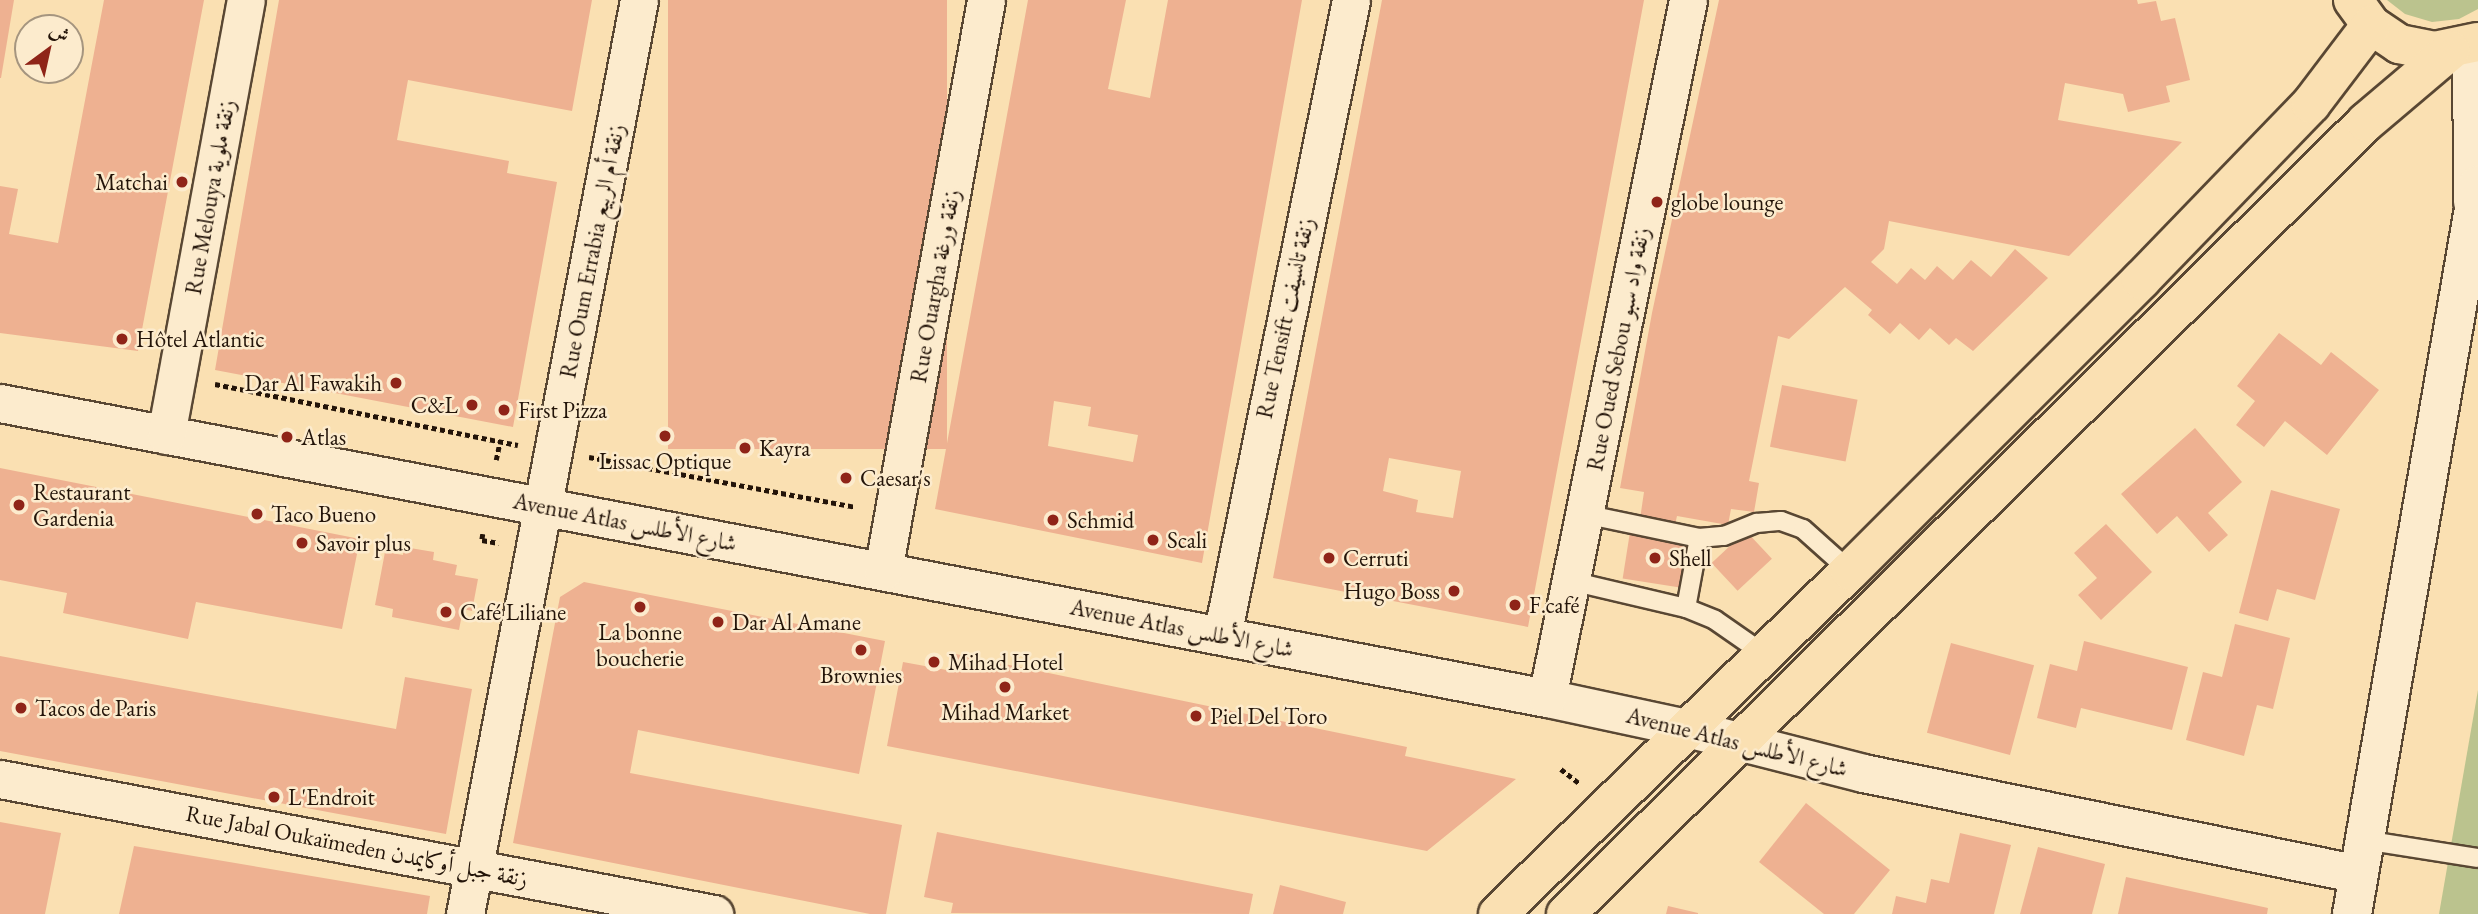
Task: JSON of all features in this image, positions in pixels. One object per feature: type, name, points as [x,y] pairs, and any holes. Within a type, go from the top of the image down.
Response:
[{"type":"main road","points":[[1498,914],[1850,570],[2287,129],[2332,79],[2362,13],[2399,44],[2434,51],[2467,46]]},
{"type":"main road","points":[[1566,914],[2366,122],[2467,46]]},
{"type":"street","name":"Rue Melouya زنقة ملوية","points":[[166,435],[246,0]]},
{"type":"street","name":"Rue Oum Errabia زنقة أم الربيع","points":[[465,914],[639,0]]},
{"type":"street","name":"Rue Ouargha زنقة ورغة","points":[[883,572],[986,0]]},
{"type":"street","name":"Rue Tensift زنقة تانسيفت","points":[[1222,636],[1351,0]]},
{"type":"street","name":"Rue Oued Sebou زنقة واد سبو","points":[[1547,698],[1688,0]]},
{"type":"street","points":[[2352,914],[2476,194],[2467,46]]},
{"type":"street","name":"Avenue Atlas شارع الأطلس","points":[[0,403],[1547,698],[1687,728],[1863,773],[2362,857]]},
{"type":"street","name":"Rue Jabal Oukaïmeden زنقة جبل أوكايمدن","points":[[0,779],[714,914]]},
{"type":"lane","points":[[1584,514],[1699,538],[1724,536],[1757,523],[1781,521],[1802,529],[1850,570]]},
{"type":"lane","points":[[1686,608],[1699,538]]},
{"type":"lane","points":[[1571,581],[1686,608],[1715,620],[1763,654]]},
{"type":"lane","points":[[2362,857],[2478,858]]},
{"type":"green space","points":[[2387,0],[2478,0],[2478,9],[2459,19],[2432,22],[2405,14]]},
{"type":"green space","points":[[2478,690],[2478,914],[2439,914]]},
{"type":"building","points":[[0,0],[14,0],[1,78],[0,78]]},
{"type":"building","points":[[104,0],[204,0],[138,351],[0,333],[0,186],[18,189],[9,234],[58,243]]},
{"type":"building","points":[[279,0],[592,0],[572,111],[408,80],[397,140],[509,161],[507,173],[557,182],[513,427],[215,370]]},
{"type":"building","points":[[668,0],[947,0],[947,449],[668,449]]},
{"type":"building","points":[[1028,0],[1126,0],[1108,89],[1150,98],[1168,0],[1302,0],[1202,563],[935,509]],"holes":[[[1054,401],[1091,407],[1088,426],[1138,435],[1133,462],[1048,446]]]},
{"type":"building","points":[[1382,0],[1644,0],[1528,627],[1273,578]],"holes":[[[1389,458],[1461,471],[1453,518],[1416,512],[1418,500],[1383,491]]]},
{"type":"building","points":[[1719,0],[2137,0],[2138,4],[2156,1],[2161,21],[2175,18],[2190,80],[2166,86],[2170,102],[2128,112],[2123,94],[2065,83],[2058,120],[2182,142],[2069,256],[1889,221],[1884,249],[1871,262],[1897,284],[1911,268],[1925,280],[1937,266],[1953,280],[1971,260],[1991,277],[2015,249],[2048,278],[1973,351],[1956,338],[1949,345],[1930,328],[1919,340],[1900,323],[1890,334],[1868,315],[1872,310],[1845,287],[1789,339],[1778,336],[1749,481],[1759,483],[1754,512],[1731,509],[1728,525],[1677,516],[1675,525],[1640,519],[1644,492],[1620,488],[1652,313]]},
{"type":"building","points":[[2279,333],[2321,365],[2331,352],[2379,390],[2327,455],[2285,421],[2264,447],[2236,425],[2255,401],[2237,386]]},
{"type":"building","points":[[1782,385],[1858,400],[1846,462],[1770,447]]},
{"type":"building","points":[[2195,428],[2242,482],[2208,513],[2228,535],[2209,552],[2177,516],[2157,534],[2121,494]]},
{"type":"building","points":[[0,468],[360,539],[342,629],[196,602],[188,639],[63,613],[67,593],[0,580]]},
{"type":"building","points":[[2271,490],[2340,509],[2315,600],[2277,589],[2268,621],[2239,613]]},
{"type":"building","points":[[2106,524],[2152,572],[2101,620],[2078,595],[2097,578],[2074,553]]},
{"type":"building","points":[[1746,531],[1772,559],[1738,591],[1712,563]]},
{"type":"building","points":[[1630,532],[1687,541],[1680,587],[1623,578]]},
{"type":"building","points":[[404,547],[434,552],[433,560],[457,565],[455,575],[478,579],[472,611],[463,609],[459,630],[392,617],[393,609],[375,605],[385,552],[403,555]]},
{"type":"building","points":[[584,582],[885,641],[859,774],[638,730],[630,773],[902,825],[886,914],[870,914],[513,843],[560,597]]},
{"type":"building","points":[[2235,624],[2290,638],[2273,709],[2257,705],[2244,756],[2186,740],[2203,672],[2222,677]]},
{"type":"building","points":[[2084,641],[2188,667],[2172,730],[2081,708],[2076,728],[2037,718],[2050,664],[2077,671]]},
{"type":"building","points":[[1951,643],[2034,665],[2010,755],[1927,733]]},
{"type":"building","points":[[956,654],[1407,747],[1405,756],[1516,779],[1427,851],[887,746],[903,662],[952,671]]},
{"type":"building","points":[[0,656],[396,729],[405,677],[472,689],[446,834],[0,751]]},
{"type":"building","points":[[1806,803],[1890,870],[1854,914],[1824,914],[1759,862]]},
{"type":"building","points":[[0,822],[61,833],[45,914],[0,914]]},
{"type":"building","points":[[937,832],[1253,894],[1249,914],[951,913],[953,903],[924,897]]},
{"type":"building","points":[[1960,833],[2011,845],[1994,914],[1892,914],[1896,896],[1926,903],[1931,879],[1949,883]]},
{"type":"building","points":[[134,846],[430,896],[427,914],[119,914]]},
{"type":"building","points":[[2038,847],[2105,864],[2092,914],[2020,914]]},
{"type":"building","points":[[2126,877],[2268,908],[2267,914],[2118,914]]},
{"type":"building","points":[[1280,885],[1346,902],[1343,914],[1273,914]]},
{"type":"building","points":[[1668,906],[1698,913],[1698,914],[1666,914]]},
{"type":"place","name":"Matchai","points":[[182,182]]},
{"type":"place","name":"globe lounge","points":[[1657,202]]},
{"type":"place","name":"Hôtel Atlantic","points":[[122,339]]},
{"type":"place","name":"Dar Al Fawakih","points":[[396,383]]},
{"type":"place","name":"C&L","points":[[472,405]]},
{"type":"place","name":"First Pizza","points":[[504,410]]},
{"type":"place","name":"Lissac Optique","points":[[665,436]]},
{"type":"place","name":"Atlas","points":[[287,437]]},
{"type":"place","name":"Kayra","points":[[745,448]]},
{"type":"place","name":"Caesar's","points":[[846,478]]},
{"type":"place","name":"Restaurant Gardenia","points":[[19,505]]},
{"type":"place","name":"Taco Bueno","points":[[257,514]]},
{"type":"place","name":"Schmid","points":[[1053,520]]},
{"type":"place","name":"Scali","points":[[1153,540]]},
{"type":"place","name":"Savoir plus","points":[[302,543]]},
{"type":"place","name":"Cerruti","points":[[1329,558]]},
{"type":"place","name":"Shell","points":[[1655,558]]},
{"type":"place","name":"Hugo Boss","points":[[1454,591]]},
{"type":"place","name":"F.café","points":[[1515,605]]},
{"type":"place","name":"La bonne boucherie","points":[[640,607]]},
{"type":"place","name":"Café Liliane","points":[[446,612]]},
{"type":"place","name":"Dar Al Amane","points":[[718,622]]},
{"type":"place","name":"Brownies","points":[[861,650]]},
{"type":"place","name":"Mihad Hotel","points":[[934,662]]},
{"type":"place","name":"Mihad Market","points":[[1005,687]]},
{"type":"place","name":"Tacos de Paris","points":[[21,708]]},
{"type":"place","name":"Piel Del Toro","points":[[1196,716]]},
{"type":"place","name":"L'Endroit","points":[[274,797]]}]
